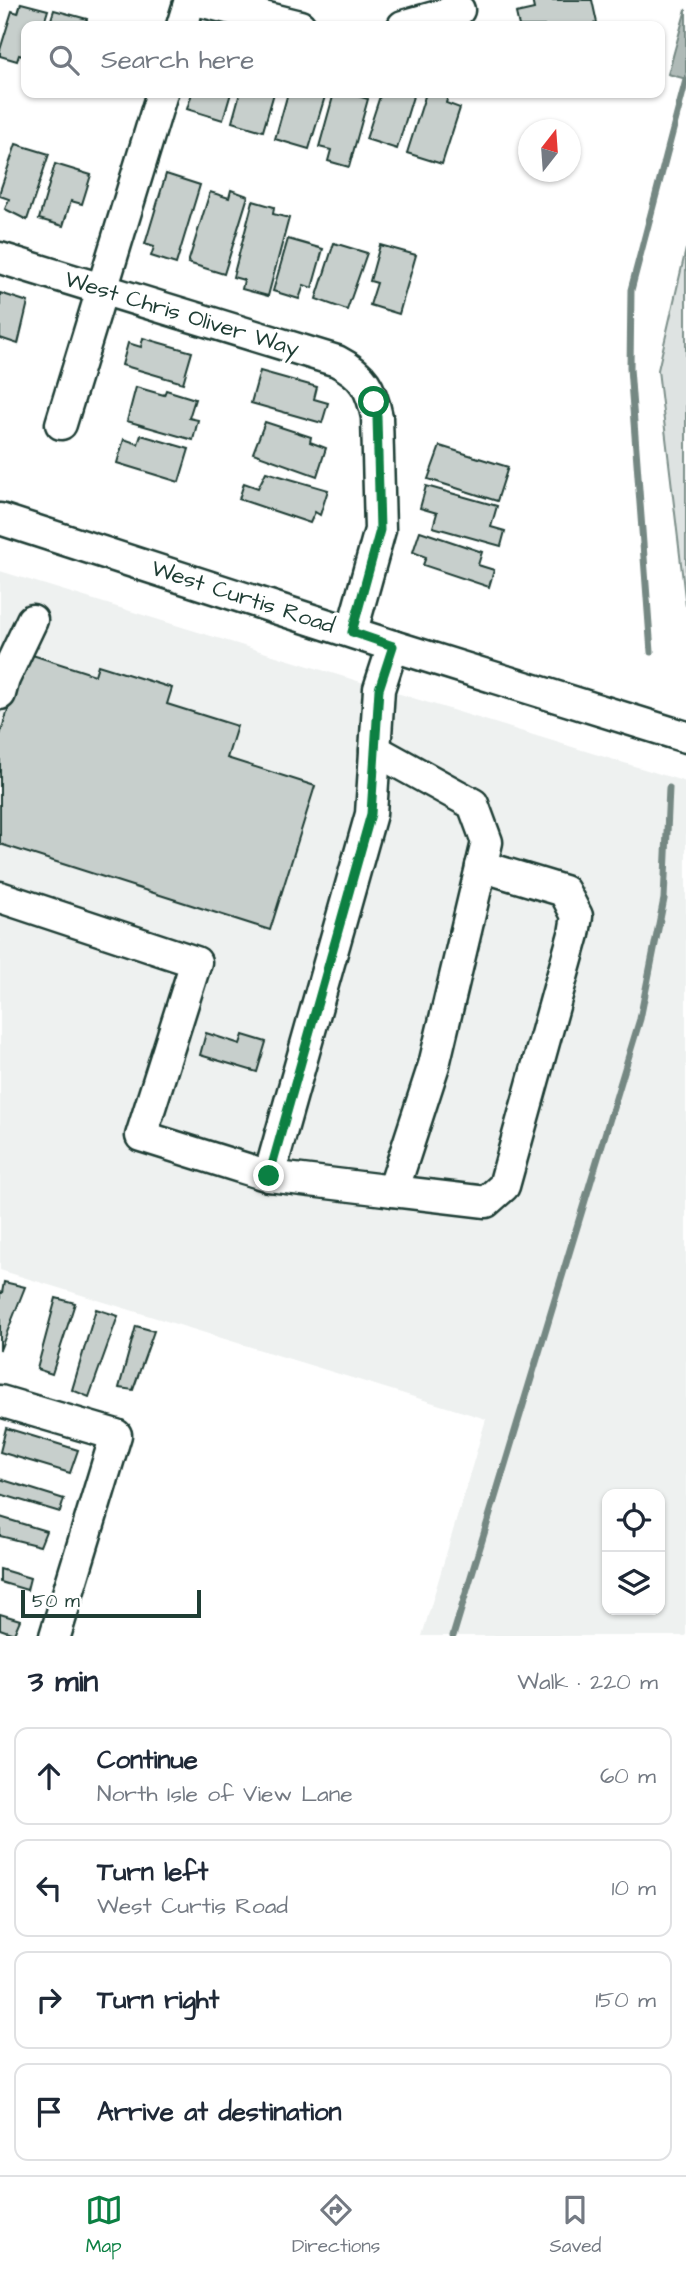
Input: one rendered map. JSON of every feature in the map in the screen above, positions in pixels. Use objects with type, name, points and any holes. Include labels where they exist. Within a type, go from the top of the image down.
[{"type":"street","points":[[184,21],[192,0],[279,21]]},
{"type":"street","points":[[420,21],[459,10]]},
{"type":"street","points":[[61,424],[160,98]]},
{"type":"street","name":"West Chris Oliver Way","points":[[0,258],[337,361],[354,370],[369,369],[377,417],[380,530],[352,632]]},
{"type":"street","name":"West Curtis Road","points":[[0,519],[686,737]]},
{"type":"street","points":[[0,694],[4,679],[32,620]]},
{"type":"street","points":[[269,1176],[371,814],[379,689],[393,646]]},
{"type":"street","points":[[375,750],[473,804],[487,842],[434,1065],[393,1191]]},
{"type":"street","points":[[0,897],[196,962],[141,1136],[269,1176],[486,1202],[504,1186],[575,934],[577,916],[564,891],[481,866]]},
{"type":"street","points":[[0,1401],[116,1435],[55,1636]]},
{"type":"shaded area","points":[[686,9],[686,79],[668,74]]},
{"type":"shaded area","points":[[686,249],[686,606],[658,370]]},
{"type":"shaded area","points":[[0,571],[686,782],[686,1636],[422,1636],[486,1419],[0,1270]]},
{"type":"building","points":[[532,0],[592,0],[597,21],[518,21],[516,13],[534,9]]},
{"type":"building","points":[[21,3],[48,10],[45,21],[21,21],[21,56],[17,61],[0,56],[0,50],[12,11],[18,13]]},
{"type":"building","points":[[54,10],[87,19],[86,21],[51,21]]},
{"type":"building","points":[[190,98],[230,98],[223,120],[187,109]]},
{"type":"building","points":[[239,98],[273,98],[263,131],[232,122]]},
{"type":"building","points":[[287,98],[324,98],[309,149],[275,139]]},
{"type":"building","points":[[333,98],[368,99],[349,167],[328,161],[331,150],[319,147]]},
{"type":"building","points":[[379,98],[412,98],[397,149],[366,139]]},
{"type":"building","points":[[424,98],[448,98],[446,103],[460,108],[442,164],[407,153]]},
{"type":"building","points":[[16,144],[49,154],[27,220],[5,209],[9,199],[0,196]]},
{"type":"building","points":[[55,164],[91,175],[82,204],[71,201],[63,226],[39,219]]},
{"type":"building","points":[[166,174],[200,185],[176,264],[151,256],[154,247],[145,244]]},
{"type":"building","points":[[231,190],[248,196],[224,274],[188,263],[210,192],[229,198]]},
{"type":"building","points":[[253,201],[274,207],[273,214],[289,218],[268,296],[242,289],[244,280],[233,277]]},
{"type":"building","points":[[288,239],[323,249],[312,288],[304,285],[299,299],[273,291]]},
{"type":"building","points":[[334,243],[367,253],[347,310],[316,299]]},
{"type":"building","points":[[380,245],[416,255],[399,314],[370,305],[377,283],[370,281]]},
{"type":"building","points":[[0,293],[28,302],[18,344],[0,338]]},
{"type":"building","points":[[143,338],[192,352],[183,383],[122,365],[128,343],[141,347]]},
{"type":"building","points":[[260,371],[317,387],[314,399],[328,403],[322,423],[251,403]]},
{"type":"building","points":[[136,387],[164,395],[166,390],[195,399],[189,418],[198,420],[193,440],[127,421]]},
{"type":"building","points":[[265,422],[311,437],[310,442],[326,448],[317,476],[253,453]]},
{"type":"building","points":[[141,435],[189,449],[179,482],[117,463],[124,439],[138,444]]},
{"type":"building","points":[[440,446],[508,467],[497,501],[428,479]]},
{"type":"building","points":[[266,472],[328,490],[320,515],[315,512],[310,523],[239,499],[244,483],[258,488]]},
{"type":"building","points":[[426,486],[497,506],[491,527],[505,531],[501,546],[433,527],[437,513],[420,508]]},
{"type":"building","points":[[420,531],[482,552],[478,565],[494,570],[489,587],[423,565],[426,557],[413,552]]},
{"type":"building","points":[[26,653],[95,675],[98,665],[172,688],[167,704],[237,726],[227,758],[315,786],[270,930],[0,844],[0,735]]},
{"type":"building","points":[[206,1033],[240,1044],[243,1035],[266,1042],[257,1072],[200,1055]]},
{"type":"building","points":[[4,1282],[25,1287],[0,1350],[0,1293]]},
{"type":"building","points":[[56,1298],[75,1303],[52,1374],[37,1369]]},
{"type":"building","points":[[96,1309],[118,1316],[89,1397],[72,1390]]},
{"type":"building","points":[[136,1326],[154,1331],[133,1390],[119,1388]]},
{"type":"building","points":[[6,1428],[78,1450],[70,1473],[0,1452]]},
{"type":"building","points":[[0,1479],[64,1499],[60,1512],[0,1494]]},
{"type":"building","points":[[0,1517],[46,1531],[40,1546],[0,1536]]},
{"type":"building","points":[[0,1569],[30,1578],[27,1590],[0,1582]]},
{"type":"building","points":[[0,1614],[20,1620],[14,1634],[0,1629]]},
{"type":"waterway","points":[[651,652],[630,368],[631,290],[686,80]]},
{"type":"waterway","points":[[453,1636],[640,1019],[664,899],[669,788]]},
{"type":"route","points":[[269,1176],[371,814],[379,689],[393,646],[352,632],[380,530],[377,417],[374,402]]}]
